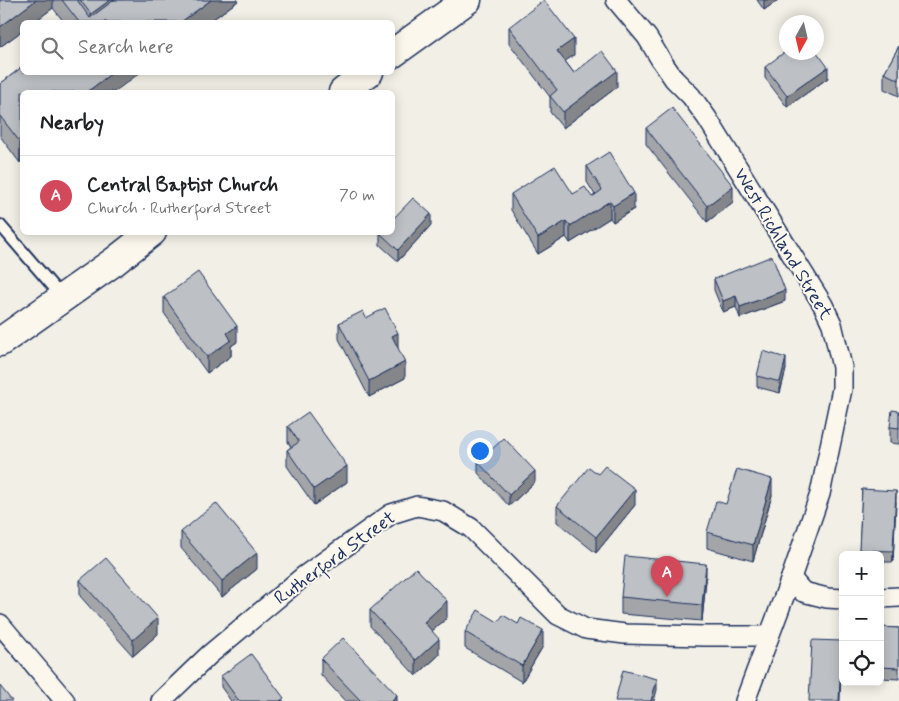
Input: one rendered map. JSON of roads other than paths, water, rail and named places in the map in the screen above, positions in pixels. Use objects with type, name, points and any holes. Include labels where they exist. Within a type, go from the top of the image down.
[{"type":"main road","points":[[395,52],[467,0]]},
{"type":"main road","points":[[346,90],[365,75]]},
{"type":"main road","points":[[2,336],[116,261],[148,235]]},
{"type":"street","name":"West Richland Street","points":[[616,0],[647,37],[660,60],[674,79],[691,96],[707,118],[823,305],[832,324],[842,367],[842,390],[820,494],[792,578],[745,701]]},
{"type":"street","name":"Rutherford Street","points":[[161,701],[209,655],[304,576],[391,514],[418,506],[443,511],[471,528],[558,615],[586,629],[624,634],[770,636]]},
{"type":"street","points":[[792,578],[804,592],[827,598],[839,599]]},
{"type":"street","points":[[884,598],[899,597]]},
{"type":"street","points":[[0,624],[65,701]]},
{"type":"lane","points":[[0,225],[62,298]]},
{"type":"place","name":"Central Baptist Church","points":[[667,597]]}]
